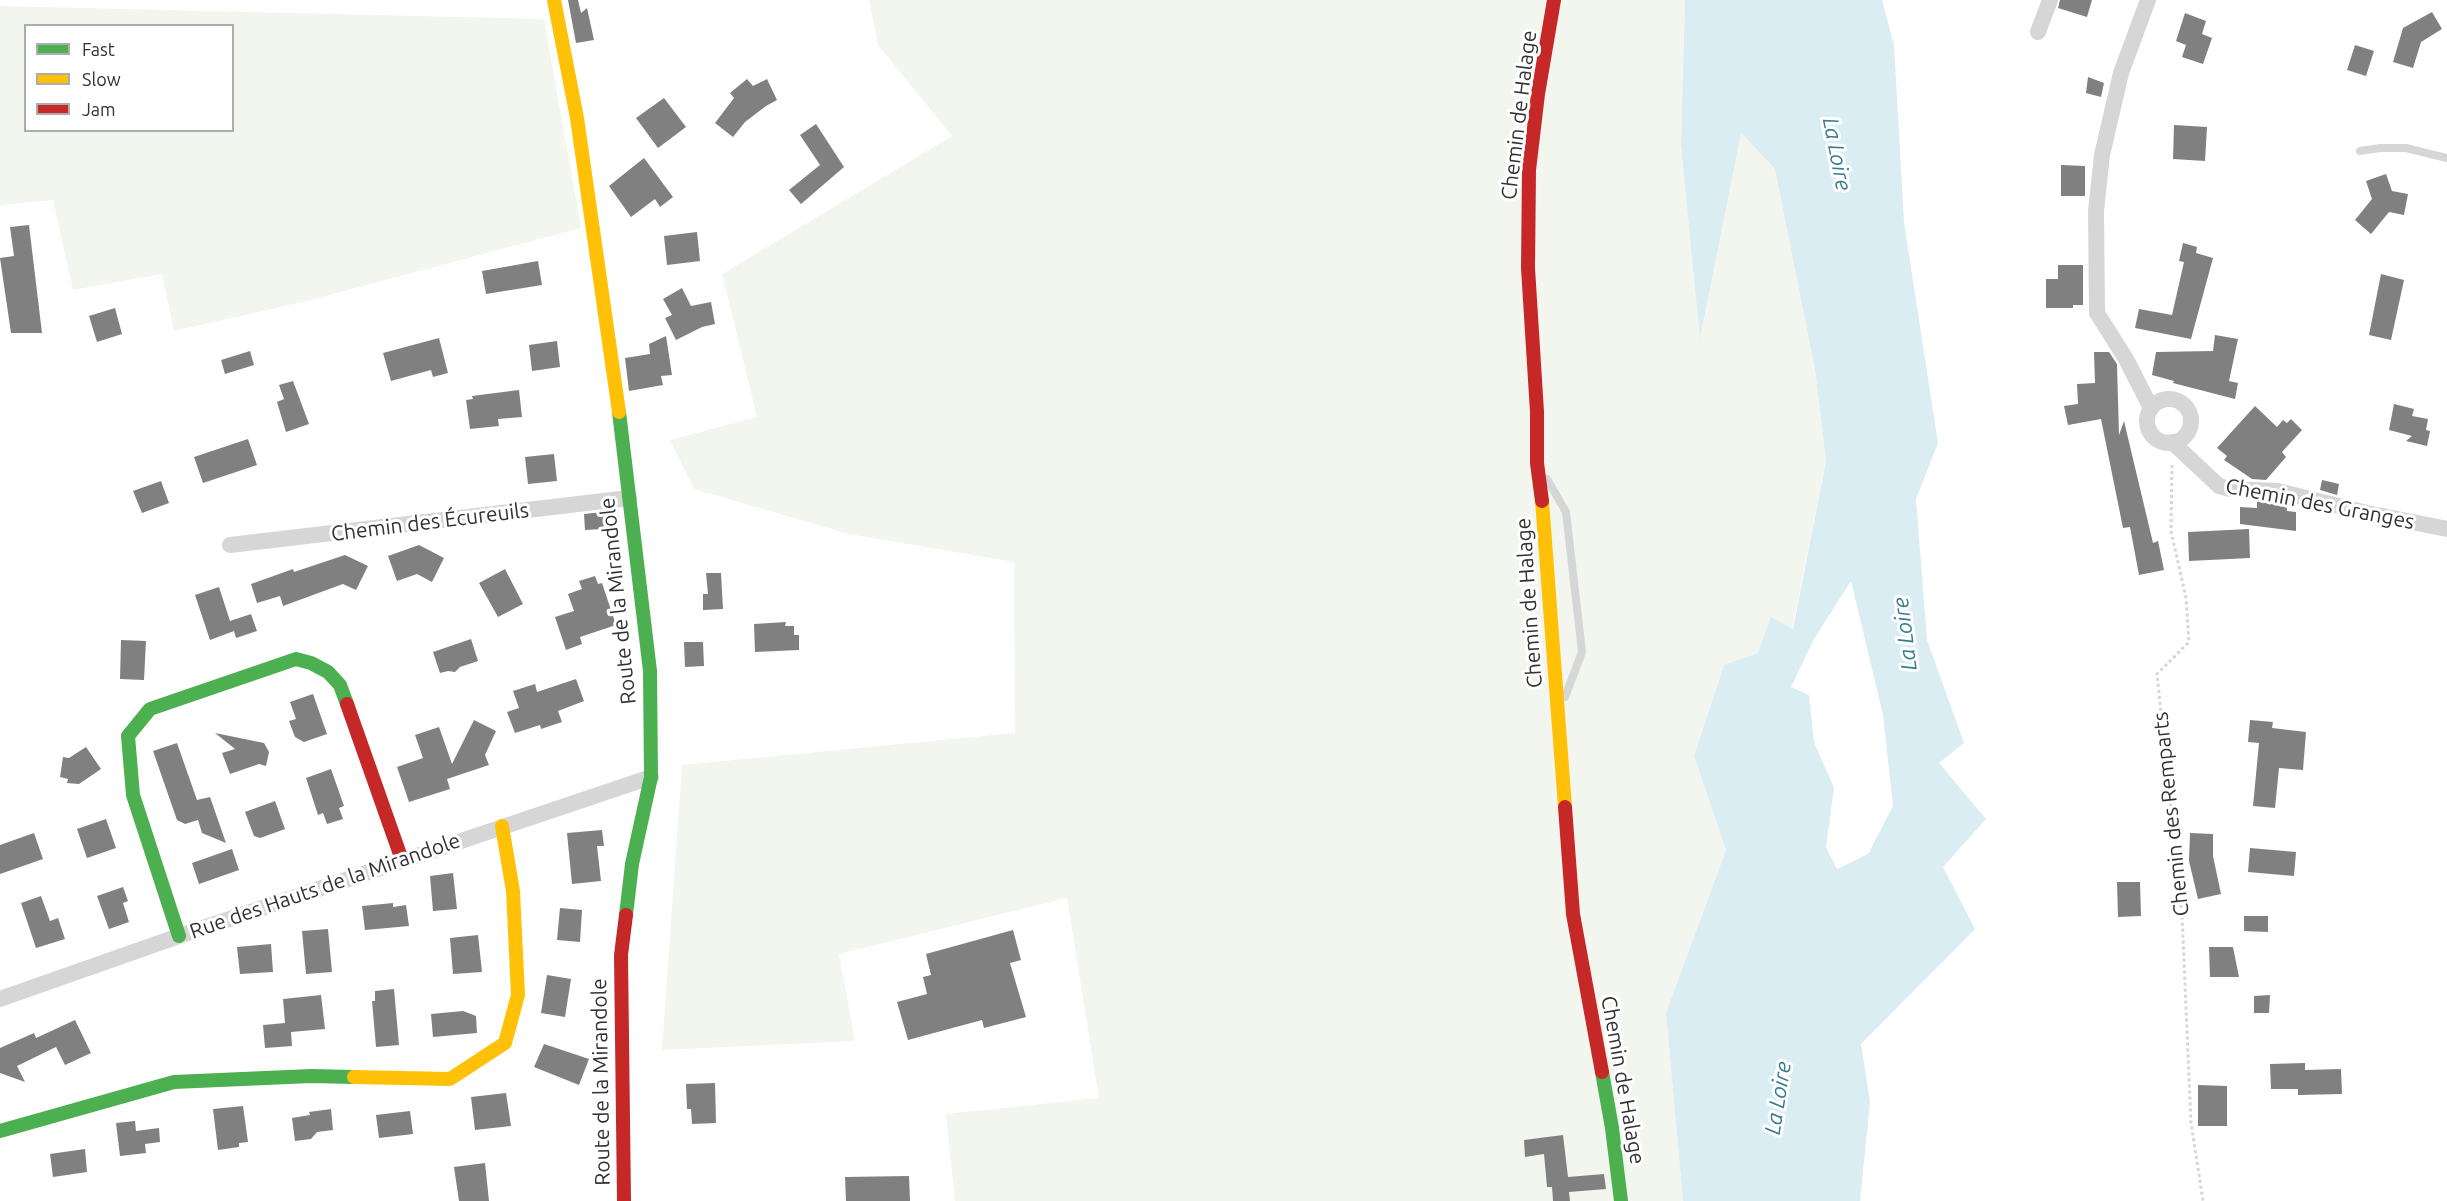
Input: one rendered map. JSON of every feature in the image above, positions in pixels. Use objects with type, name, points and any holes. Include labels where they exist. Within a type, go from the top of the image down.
[{"type":"street","name":"Route de la Mirandole","points":[[554,0],[577,118],[630,498],[651,671],[651,777],[632,864],[621,955],[624,1201]]},
{"type":"street","name":"Chemin de Halage","points":[[1554,0],[1538,94],[1529,170],[1528,268],[1537,412],[1537,463],[1546,529],[1573,915],[1612,1128],[1621,1201]]},
{"type":"street","points":[[2038,32],[2050,0]]},
{"type":"street","points":[[2148,0],[2121,73],[2104,145],[2096,212],[2096,234],[2097,313],[2126,359],[2151,408]]},
{"type":"street","points":[[2169,399],[2176,400],[2187,409],[2190,422],[2185,436],[2172,442],[2158,440],[2148,429],[2148,414],[2151,408],[2156,403],[2169,399]]},
{"type":"street","name":"Chemin des Granges","points":[[2172,442],[2219,486],[2230,489],[2278,491],[2367,513],[2447,529]]},
{"type":"street","name":"Chemin des Écureuils","points":[[230,545],[630,498]]},
{"type":"street","points":[[179,936],[133,795],[128,736],[150,709],[296,658],[328,672],[339,685],[402,860]]},
{"type":"street","name":"Rue des Hauts de la Mirandole","points":[[0,999],[179,936],[651,777]]},
{"type":"street","points":[[0,1131],[174,1082],[311,1076],[450,1079],[504,1043],[518,995],[513,891],[502,826]]},
{"type":"lane","points":[[2360,151],[2406,148],[2447,158]]},
{"type":"lane","points":[[1537,463],[1566,512],[1582,652],[1558,717]]},
{"type":"path","name":"Chemin des Remparts","points":[[2172,442],[2171,531],[2186,598],[2189,642],[2157,674],[2182,915],[2191,1123],[2203,1201]]},
{"type":"shaded area","points":[[869,0],[1685,0],[1681,145],[1701,336],[1740,132],[1775,169],[1815,370],[1826,461],[1792,629],[1758,653],[1724,665],[1694,756],[1726,850],[1666,1013],[1683,1201],[955,1201],[946,1114],[1099,1098],[1067,898],[839,954],[855,1041],[662,1050],[682,765],[1015,733],[1014,562],[849,534],[694,489],[670,440],[757,417],[722,274],[952,136],[878,45]]},
{"type":"shaded area","points":[[0,6],[544,19],[581,228],[299,303],[174,331],[162,274],[73,290],[53,200],[0,205]]},
{"type":"water","name":"La Loire","points":[[1685,0],[1882,0],[1894,45],[1904,222],[1938,443],[1916,499],[1927,640],[1964,743],[1939,763],[1986,819],[1943,867],[1975,929],[1861,1044],[1870,1102],[1860,1201],[1683,1201],[1666,1013],[1726,850],[1694,756],[1724,665],[1758,653],[1771,617],[1793,629],[1826,461],[1815,370],[1775,169],[1741,133],[1700,339],[1681,145]],"holes":[[[1851,581],[1883,715],[1893,806],[1868,854],[1837,869],[1826,847],[1834,788],[1814,742],[1809,695],[1791,687],[1814,639]]]},
{"type":"building","points":[[568,0],[578,0],[581,13],[587,8],[594,40],[576,43]]},
{"type":"building","points":[[2060,0],[2092,0],[2087,17],[2058,8]]},
{"type":"building","points":[[2432,12],[2442,29],[2421,42],[2413,68],[2393,62],[2403,28]]},
{"type":"building","points":[[2185,13],[2206,21],[2202,34],[2212,38],[2203,64],[2182,57],[2186,45],[2176,41]]},
{"type":"building","points":[[2355,45],[2374,51],[2366,76],[2347,70]]},
{"type":"building","points":[[2088,77],[2104,83],[2101,97],[2086,93]]},
{"type":"building","points":[[747,79],[753,86],[767,79],[777,100],[745,122],[733,137],[715,123],[734,98],[730,93]]},
{"type":"building","points":[[664,98],[686,127],[658,148],[636,118]]},
{"type":"building","points":[[816,124],[844,167],[801,204],[789,190],[820,165],[800,135]]},
{"type":"building","points":[[2174,125],[2207,127],[2205,161],[2173,159]]},
{"type":"building","points":[[644,158],[673,197],[660,207],[655,199],[631,217],[609,186]]},
{"type":"building","points":[[2061,165],[2085,166],[2085,196],[2061,196]]},
{"type":"building","points":[[2386,174],[2392,191],[2408,194],[2404,215],[2389,212],[2371,234],[2355,220],[2372,199],[2366,181]]},
{"type":"building","points":[[29,225],[42,333],[11,333],[0,258],[14,256],[10,227]]},
{"type":"building","points":[[697,232],[700,261],[667,265],[664,236]]},
{"type":"building","points":[[2183,243],[2197,247],[2196,253],[2213,258],[2191,339],[2135,328],[2139,309],[2172,315],[2184,262],[2179,261]]},
{"type":"building","points":[[538,261],[542,285],[486,294],[482,271]]},
{"type":"building","points":[[2058,265],[2083,265],[2083,305],[2073,305],[2073,308],[2046,308],[2046,279],[2058,279]]},
{"type":"building","points":[[2381,274],[2404,280],[2391,340],[2369,335]]},
{"type":"building","points":[[682,288],[691,306],[711,302],[715,324],[702,327],[676,340],[665,318],[672,315],[663,299]]},
{"type":"building","points":[[115,308],[122,334],[97,342],[89,316]]},
{"type":"building","points":[[2215,335],[2238,339],[2229,381],[2238,383],[2235,399],[2173,383],[2174,381],[2152,375],[2156,352],[2213,351]]},
{"type":"building","points":[[666,336],[672,375],[661,376],[663,385],[629,391],[625,358],[650,354],[649,344]]},
{"type":"building","points":[[439,338],[448,373],[433,377],[431,370],[391,381],[383,353]]},
{"type":"building","points":[[557,341],[560,367],[532,371],[529,345]]},
{"type":"building","points":[[250,351],[254,365],[225,374],[221,360]]},
{"type":"building","points":[[2094,352],[2109,352],[2117,364],[2119,435],[2124,421],[2153,543],[2158,541],[2164,570],[2139,575],[2130,527],[2123,528],[2101,419],[2068,425],[2064,406],[2078,404],[2077,384],[2095,383]]},
{"type":"building","points":[[293,381],[309,424],[286,432],[277,402],[284,399],[279,385]]},
{"type":"building","points":[[519,390],[522,417],[498,419],[499,426],[470,429],[466,400],[473,399],[472,396]]},
{"type":"building","points":[[2394,404],[2414,409],[2412,416],[2428,419],[2426,430],[2430,431],[2427,446],[2406,441],[2412,436],[2389,430]]},
{"type":"building","points":[[2255,406],[2277,427],[2283,420],[2287,423],[2291,419],[2302,430],[2282,452],[2286,457],[2266,480],[2252,479],[2224,460],[2227,456],[2217,448]]},
{"type":"building","points":[[248,439],[257,465],[203,483],[194,457]]},
{"type":"building","points":[[554,454],[557,481],[528,484],[525,457]]},
{"type":"building","points":[[2322,480],[2339,484],[2337,495],[2320,490]]},
{"type":"building","points":[[161,481],[169,503],[142,513],[133,491]]},
{"type":"building","points":[[2257,501],[2287,504],[2287,511],[2296,512],[2296,531],[2240,524],[2240,507],[2257,508]]},
{"type":"building","points":[[603,512],[604,529],[585,530],[584,514]]},
{"type":"building","points":[[2249,529],[2250,558],[2189,561],[2188,532]]},
{"type":"building","points":[[419,545],[444,558],[432,582],[417,574],[397,581],[388,556]]},
{"type":"building","points":[[345,555],[368,566],[356,590],[343,584],[283,606],[280,596],[257,603],[251,584],[293,569],[294,572]]},
{"type":"building","points":[[505,569],[523,604],[498,617],[479,583]]},
{"type":"building","points":[[706,573],[721,573],[723,609],[703,610],[703,594],[708,594]]},
{"type":"building","points":[[595,576],[598,584],[602,583],[616,625],[580,637],[582,644],[566,650],[555,617],[574,611],[568,594],[582,589],[579,581]]},
{"type":"building","points":[[219,587],[230,621],[251,614],[257,631],[236,638],[234,631],[210,640],[195,595]]},
{"type":"building","points":[[786,622],[785,626],[794,626],[794,635],[799,635],[799,650],[755,652],[754,624]]},
{"type":"building","points":[[471,639],[478,661],[460,667],[455,672],[440,673],[433,652]]},
{"type":"building","points":[[121,640],[146,641],[144,680],[120,679]]},
{"type":"building","points":[[684,642],[703,642],[704,666],[685,667]]},
{"type":"building","points":[[576,679],[584,701],[558,711],[562,722],[541,729],[540,725],[515,733],[507,712],[519,708],[513,691],[535,684],[537,692]]},
{"type":"building","points":[[313,694],[327,734],[304,742],[295,737],[289,721],[296,719],[290,702]]},
{"type":"building","points":[[474,720],[496,731],[485,755],[489,765],[447,779],[450,789],[409,802],[397,767],[423,758],[415,735],[439,727],[452,764]]},
{"type":"building","points":[[2250,720],[2273,722],[2272,728],[2306,732],[2303,770],[2279,768],[2275,808],[2253,806],[2259,743],[2248,742]]},
{"type":"building","points":[[215,733],[264,743],[269,752],[266,766],[259,764],[230,774],[222,753],[235,749]]},
{"type":"building","points":[[177,743],[197,800],[210,797],[226,843],[202,833],[198,820],[185,824],[177,820],[153,751]]},
{"type":"building","points":[[86,747],[101,769],[79,784],[67,783],[68,779],[60,777],[63,757],[69,758]]},
{"type":"building","points":[[331,769],[344,806],[339,808],[343,819],[327,824],[323,813],[318,815],[306,778]]},
{"type":"building","points":[[275,801],[285,829],[260,838],[254,836],[245,812]]},
{"type":"building","points":[[106,819],[116,848],[87,858],[77,829]]},
{"type":"building","points":[[602,830],[604,846],[597,846],[601,881],[572,884],[567,833]]},
{"type":"building","points":[[34,833],[43,859],[0,874],[0,845]]},
{"type":"building","points":[[2190,833],[2213,834],[2213,856],[2221,894],[2198,899],[2189,861]]},
{"type":"building","points":[[2250,848],[2296,852],[2294,876],[2248,872]]},
{"type":"building","points":[[232,849],[239,870],[199,884],[192,863]]},
{"type":"building","points":[[453,873],[457,909],[433,911],[430,876]]},
{"type":"building","points":[[2117,882],[2140,882],[2141,916],[2118,917]]},
{"type":"building","points":[[123,887],[128,901],[123,903],[129,922],[109,929],[97,896]]},
{"type":"building","points":[[41,896],[50,921],[58,918],[65,939],[36,948],[21,903]]},
{"type":"building","points":[[393,903],[393,907],[406,905],[409,926],[365,930],[362,906]]},
{"type":"building","points":[[560,908],[582,910],[580,942],[557,940]]},
{"type":"building","points":[[2244,916],[2268,916],[2268,932],[2244,931]]},
{"type":"building","points":[[328,929],[332,972],[306,974],[302,931]]},
{"type":"building","points":[[1013,930],[1021,960],[1010,963],[1026,1017],[984,1028],[982,1020],[908,1040],[897,1002],[927,994],[923,977],[931,975],[926,954]]},
{"type":"building","points":[[478,935],[482,972],[453,974],[450,938]]},
{"type":"building","points":[[271,944],[273,972],[240,974],[237,947]]},
{"type":"building","points":[[2209,947],[2233,947],[2239,977],[2210,977]]},
{"type":"building","points":[[547,975],[571,979],[565,1017],[541,1013]]},
{"type":"building","points":[[394,989],[399,1045],[376,1047],[372,1001],[375,1001],[375,991]]},
{"type":"building","points":[[321,995],[325,1029],[291,1032],[292,1046],[265,1048],[263,1025],[285,1023],[283,999]]},
{"type":"building","points":[[2270,995],[2269,1013],[2254,1013],[2254,996]]},
{"type":"building","points":[[463,1011],[476,1016],[477,1033],[433,1037],[431,1014]]},
{"type":"building","points":[[75,1020],[91,1053],[65,1065],[56,1047],[17,1066],[25,1082],[0,1073],[0,1048],[34,1033],[36,1038]]},
{"type":"building","points":[[544,1044],[589,1059],[579,1085],[534,1067]]},
{"type":"building","points":[[2305,1063],[2305,1070],[2341,1069],[2342,1094],[2298,1095],[2298,1089],[2271,1089],[2270,1064]]},
{"type":"building","points":[[715,1083],[716,1123],[692,1124],[691,1109],[687,1109],[686,1084]]},
{"type":"building","points":[[2198,1085],[2227,1086],[2227,1126],[2198,1126]]},
{"type":"building","points":[[506,1093],[511,1126],[475,1130],[471,1097]]},
{"type":"building","points":[[243,1106],[248,1142],[239,1143],[239,1147],[218,1150],[213,1109]]},
{"type":"building","points":[[331,1109],[333,1130],[317,1132],[311,1139],[295,1141],[292,1118],[310,1115],[309,1112]]},
{"type":"building","points":[[410,1111],[413,1134],[379,1138],[376,1115]]},
{"type":"building","points":[[135,1121],[136,1131],[159,1128],[160,1142],[145,1144],[146,1153],[120,1156],[116,1123]]},
{"type":"building","points":[[1563,1135],[1568,1177],[1604,1174],[1606,1189],[1569,1192],[1570,1201],[1553,1201],[1552,1187],[1547,1187],[1544,1154],[1525,1157],[1524,1140]]},
{"type":"building","points":[[85,1149],[87,1172],[53,1177],[50,1154]]},
{"type":"building","points":[[485,1163],[489,1201],[459,1201],[454,1167]]},
{"type":"building","points":[[909,1176],[910,1201],[846,1201],[845,1177]]},
{"type":"traffic: fast","points":[[619,412],[650,671],[651,777],[632,864],[626,915]]},
{"type":"traffic: fast","points":[[179,936],[133,795],[128,736],[150,709],[296,659],[311,663],[328,672],[340,685],[347,704]]},
{"type":"traffic: fast","points":[[1602,1072],[1621,1201]]},
{"type":"traffic: fast","points":[[0,1131],[174,1082],[311,1076],[354,1077]]},
{"type":"traffic: slow","points":[[554,0],[577,118],[619,412]]},
{"type":"traffic: slow","points":[[1542,501],[1565,807]]},
{"type":"traffic: slow","points":[[354,1077],[450,1079],[505,1043],[518,995],[513,891],[502,826]]},
{"type":"traffic: jam","points":[[1542,501],[1537,463],[1537,412],[1528,268],[1529,170],[1538,94],[1554,0]]},
{"type":"traffic: jam","points":[[347,704],[402,860]]},
{"type":"traffic: jam","points":[[1565,807],[1573,914],[1602,1072]]},
{"type":"traffic: jam","points":[[624,1201],[621,955],[626,915]]}]
